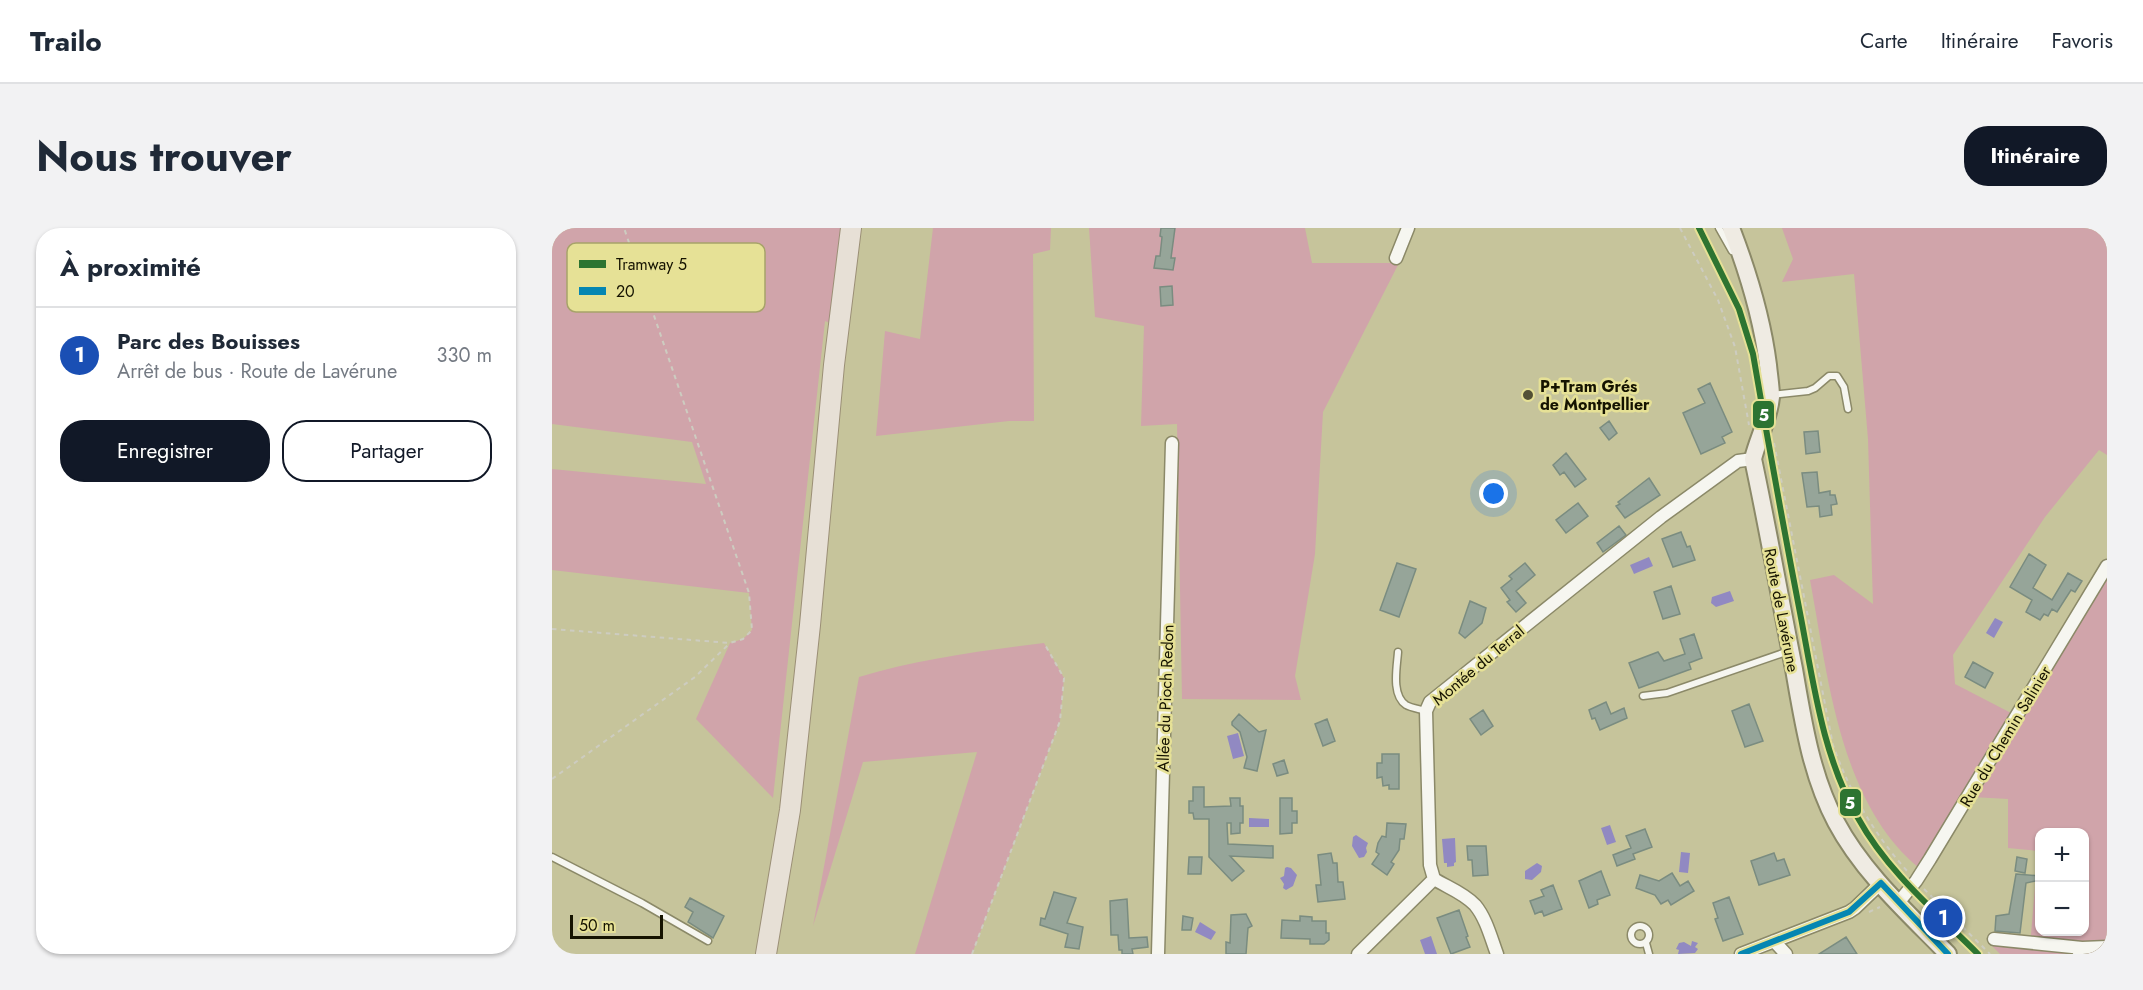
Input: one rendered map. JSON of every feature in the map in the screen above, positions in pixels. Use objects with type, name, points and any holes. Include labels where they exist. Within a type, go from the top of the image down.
[{"type":"main road","points":[[766,954],[790,810],[834,364],[851,228]]},
{"type":"main road","name":"Route de Lavérune","points":[[1731,228],[1760,323],[1771,395],[1769,413],[1753,459],[1808,744],[1829,807],[1847,841],[1898,903],[1948,954]]},
{"type":"street","points":[[1396,258],[1408,228]]},
{"type":"street","name":"Allée du Pioch Redon","points":[[1158,954],[1172,443]]},
{"type":"street","name":"Montée du Terral","points":[[1434,879],[1430,865],[1426,711],[1430,702],[1661,517],[1738,461],[1753,459]]},
{"type":"street","name":"Rue du Chemin Salinier","points":[[1898,903],[1916,881],[2107,566]]},
{"type":"street","points":[[1358,954],[1434,879],[1464,896],[1476,906],[1497,954]]},
{"type":"street","points":[[1741,954],[1849,912],[1881,883]]},
{"type":"street","points":[[1994,939],[2081,951],[2107,948]]},
{"type":"street","points":[[1774,941],[1786,954]]},
{"type":"lane","points":[[1719,228],[1748,279]]},
{"type":"lane","points":[[1771,395],[1808,391],[1829,376],[1837,376],[1844,387],[1848,409]]},
{"type":"lane","points":[[1643,696],[1667,693],[1790,651]]},
{"type":"lane","points":[[1398,652],[1396,679],[1398,696],[1406,705],[1426,711]]},
{"type":"lane","points":[[552,857],[642,903],[708,941]]},
{"type":"lane","points":[[1646,943],[1649,954]]},
{"type":"path","points":[[624,228],[629,243]]},
{"type":"path","points":[[552,629],[730,643],[743,639],[752,630],[749,593],[653,312]]},
{"type":"path","points":[[1774,443],[1833,745],[1842,771],[1867,820],[1892,854],[1990,954]]},
{"type":"path","points":[[552,779],[695,677],[730,643]]},
{"type":"path","points":[[972,954],[1060,721],[1064,678],[1044,643]]},
{"type":"shaded area","points":[[552,228],[853,228],[839,327],[825,321],[773,798],[696,719],[730,643],[743,639],[752,630],[749,593],[552,570],[552,469],[706,484],[692,442],[552,424]]},
{"type":"shaded area","points":[[933,228],[1051,228],[1050,250],[1033,254],[1034,421],[1009,421],[876,436],[885,331],[920,339]]},
{"type":"shaded area","points":[[1089,228],[1305,228],[1312,263],[1399,263],[1323,412],[1315,554],[1295,676],[1301,700],[1182,699],[1177,424],[1141,426],[1144,326],[1095,317]]},
{"type":"shaded area","points":[[1782,228],[2107,228],[2107,455],[2099,450],[2045,517],[1953,655],[1955,684],[2013,714],[1919,868],[1892,841],[1871,809],[1854,773],[1831,695],[1810,580],[1834,575],[1873,604],[1868,439],[1854,274],[1782,282],[1793,259]]},
{"type":"shaded area","points":[[1649,557],[1653,566],[1634,574],[1630,565]]},
{"type":"shaded area","points":[[2107,580],[2107,954],[2000,954],[1992,946],[2030,946],[2035,887],[2035,936],[2089,936],[2089,828],[2035,828],[2035,851],[2008,848],[2008,799],[1972,797]]},
{"type":"shaded area","points":[[1730,591],[1734,601],[1716,607],[1711,603],[1712,597]]},
{"type":"shaded area","points":[[1995,618],[2003,622],[1994,638],[1986,633]]},
{"type":"shaded area","points":[[1044,643],[1064,678],[1060,721],[972,954],[915,954],[977,752],[863,762],[813,926],[859,677],[927,660]]},
{"type":"shaded area","points":[[1238,733],[1244,756],[1233,759],[1227,736]]},
{"type":"shaded area","points":[[1249,818],[1269,819],[1269,827],[1249,827]]},
{"type":"shaded area","points":[[1610,825],[1616,842],[1607,845],[1601,828]]},
{"type":"shaded area","points":[[1356,835],[1368,843],[1364,857],[1359,858],[1352,846],[1353,837]]},
{"type":"shaded area","points":[[1455,838],[1456,862],[1454,866],[1447,867],[1447,863],[1444,863],[1442,839]]},
{"type":"shaded area","points":[[1681,852],[1690,853],[1688,873],[1679,872]]},
{"type":"shaded area","points":[[1537,863],[1542,866],[1541,872],[1532,880],[1525,879],[1525,871]]},
{"type":"shaded area","points":[[1287,867],[1297,875],[1293,886],[1286,890],[1280,878],[1284,876]]},
{"type":"shaded area","points":[[1200,922],[1216,932],[1211,940],[1195,932]]},
{"type":"shaded area","points":[[1431,936],[1437,954],[1425,954],[1420,940]]},
{"type":"shaded area","points":[[1692,941],[1698,943],[1695,953],[1678,954],[1679,950],[1676,949],[1679,943],[1684,942],[1691,946]]},
{"type":"building","points":[[1161,228],[1175,228],[1171,258],[1175,258],[1173,270],[1154,268],[1156,256],[1160,256]]},
{"type":"building","points":[[1172,286],[1173,305],[1161,306],[1160,287]]},
{"type":"building","points":[[1710,383],[1732,432],[1722,437],[1725,443],[1701,454],[1683,413],[1705,403],[1698,389]]},
{"type":"building","points":[[1609,421],[1617,433],[1609,440],[1600,428]]},
{"type":"building","points":[[1818,431],[1820,452],[1806,454],[1804,432]]},
{"type":"building","points":[[1566,453],[1586,479],[1575,487],[1564,472],[1560,475],[1553,465]]},
{"type":"building","points":[[1817,472],[1819,493],[1830,491],[1830,495],[1835,495],[1837,504],[1831,505],[1832,515],[1820,517],[1819,506],[1807,507],[1802,473]]},
{"type":"building","points":[[1649,478],[1660,495],[1625,518],[1616,506],[1620,504],[1618,502]]},
{"type":"building","points":[[1578,503],[1588,516],[1566,533],[1556,520]]},
{"type":"building","points":[[1619,526],[1626,535],[1603,552],[1597,543]]},
{"type":"building","points":[[1681,532],[1695,560],[1673,567],[1662,539]]},
{"type":"building","points":[[2029,554],[2046,565],[2033,588],[2052,600],[2068,573],[2082,581],[2075,592],[2071,590],[2057,612],[2052,609],[2048,616],[2044,614],[2040,620],[2026,612],[2032,600],[2010,587]]},
{"type":"building","points":[[1397,563],[1416,569],[1399,617],[1380,610]]},
{"type":"building","points":[[1525,563],[1535,575],[1516,591],[1526,603],[1516,612],[1507,602],[1510,600],[1501,588],[1512,579],[1509,576]]},
{"type":"building","points":[[1671,586],[1680,614],[1663,619],[1654,592]]},
{"type":"building","points":[[1470,601],[1486,608],[1482,623],[1465,638],[1459,633]]},
{"type":"building","points":[[1694,634],[1702,658],[1689,663],[1691,669],[1639,688],[1629,663],[1658,652],[1664,661],[1685,654],[1680,639]]},
{"type":"building","points":[[1973,662],[1993,673],[1985,688],[1965,677]]},
{"type":"building","points":[[1606,702],[1611,714],[1624,708],[1627,718],[1600,730],[1589,710]]},
{"type":"building","points":[[1749,704],[1763,741],[1745,747],[1732,711]]},
{"type":"building","points":[[1483,710],[1493,726],[1481,735],[1470,719]]},
{"type":"building","points":[[1239,714],[1259,732],[1266,730],[1257,771],[1244,768],[1247,757],[1240,732],[1232,725]]},
{"type":"building","points":[[1327,719],[1335,741],[1323,746],[1315,724]]},
{"type":"building","points":[[1382,754],[1399,754],[1399,789],[1389,789],[1389,785],[1383,786],[1382,777],[1377,778],[1377,763],[1382,763]]},
{"type":"building","points":[[1284,760],[1288,773],[1277,776],[1273,764]]},
{"type":"building","points":[[1193,787],[1204,787],[1204,807],[1231,806],[1230,798],[1240,798],[1240,806],[1243,806],[1243,823],[1240,823],[1240,833],[1231,834],[1231,823],[1227,823],[1228,844],[1273,846],[1273,858],[1230,856],[1244,871],[1232,881],[1209,857],[1209,819],[1194,819],[1193,813],[1189,813],[1189,801],[1193,801]]},
{"type":"building","points":[[1280,798],[1292,798],[1292,811],[1297,811],[1297,823],[1292,823],[1292,833],[1280,834]]},
{"type":"building","points":[[1387,823],[1406,824],[1404,839],[1400,839],[1399,850],[1391,862],[1394,864],[1387,875],[1372,864],[1379,854],[1376,852],[1378,843],[1382,836],[1386,837]]},
{"type":"building","points":[[1645,829],[1652,847],[1633,854],[1635,859],[1617,866],[1613,855],[1631,848],[1626,836]]},
{"type":"building","points":[[1467,846],[1486,846],[1488,875],[1473,876],[1472,860],[1468,860]]},
{"type":"building","points":[[1331,853],[1333,863],[1337,863],[1338,882],[1343,882],[1345,899],[1318,902],[1316,885],[1321,885],[1318,855]]},
{"type":"building","points":[[1774,853],[1777,861],[1784,859],[1790,875],[1759,885],[1751,861]]},
{"type":"building","points":[[1189,857],[1202,857],[1201,874],[1188,874]]},
{"type":"building","points":[[2017,857],[2027,859],[2025,873],[2015,871]]},
{"type":"building","points":[[1601,871],[1610,895],[1597,900],[1598,904],[1589,908],[1579,881]]},
{"type":"building","points":[[1672,873],[1680,886],[1688,881],[1694,891],[1671,905],[1668,900],[1661,904],[1655,895],[1636,888],[1640,875],[1659,881]]},
{"type":"building","points":[[2016,874],[2035,876],[2035,881],[2026,883],[2020,933],[1995,931],[1996,916],[2009,914]]},
{"type":"building","points":[[1553,885],[1562,909],[1544,916],[1542,911],[1535,914],[1530,901],[1544,896],[1541,890]]},
{"type":"building","points":[[1054,892],[1076,898],[1067,923],[1083,927],[1079,949],[1065,947],[1068,934],[1040,925],[1041,918],[1045,919]]},
{"type":"building","points":[[1729,897],[1743,934],[1723,941],[1715,919],[1718,918],[1713,903]]},
{"type":"building","points":[[690,898],[724,916],[713,938],[688,922],[693,912],[685,907]]},
{"type":"building","points":[[1127,899],[1129,938],[1147,937],[1148,947],[1132,949],[1133,954],[1122,954],[1122,950],[1119,950],[1118,935],[1111,935],[1110,901]]},
{"type":"building","points":[[1459,910],[1470,947],[1451,954],[1437,918]]},
{"type":"building","points":[[1246,914],[1252,926],[1248,928],[1246,954],[1226,954],[1226,942],[1230,943],[1231,915]]},
{"type":"building","points":[[1183,916],[1193,918],[1191,930],[1182,930]]},
{"type":"building","points":[[1300,916],[1312,917],[1312,921],[1326,921],[1326,933],[1329,933],[1329,940],[1324,944],[1310,944],[1310,939],[1281,938],[1282,920],[1300,921]]},
{"type":"building","points":[[1846,937],[1857,954],[1819,954]]},
{"type":"tram line","name":"5","points":[[1699,228],[1739,309],[1753,354],[1821,721],[1836,771],[1858,818],[1883,856],[1913,890],[1978,954]]},
{"type":"transit line","name":"20","points":[[1881,883],[1948,954]]},
{"type":"transit line","name":"20","points":[[1741,954],[1849,912],[1881,883]]},
{"type":"place","name":"P+Tram Grés de Montpellier","points":[[1528,395]]},
{"type":"place","name":"Parc des Bouisses","points":[[1943,918]]}]
